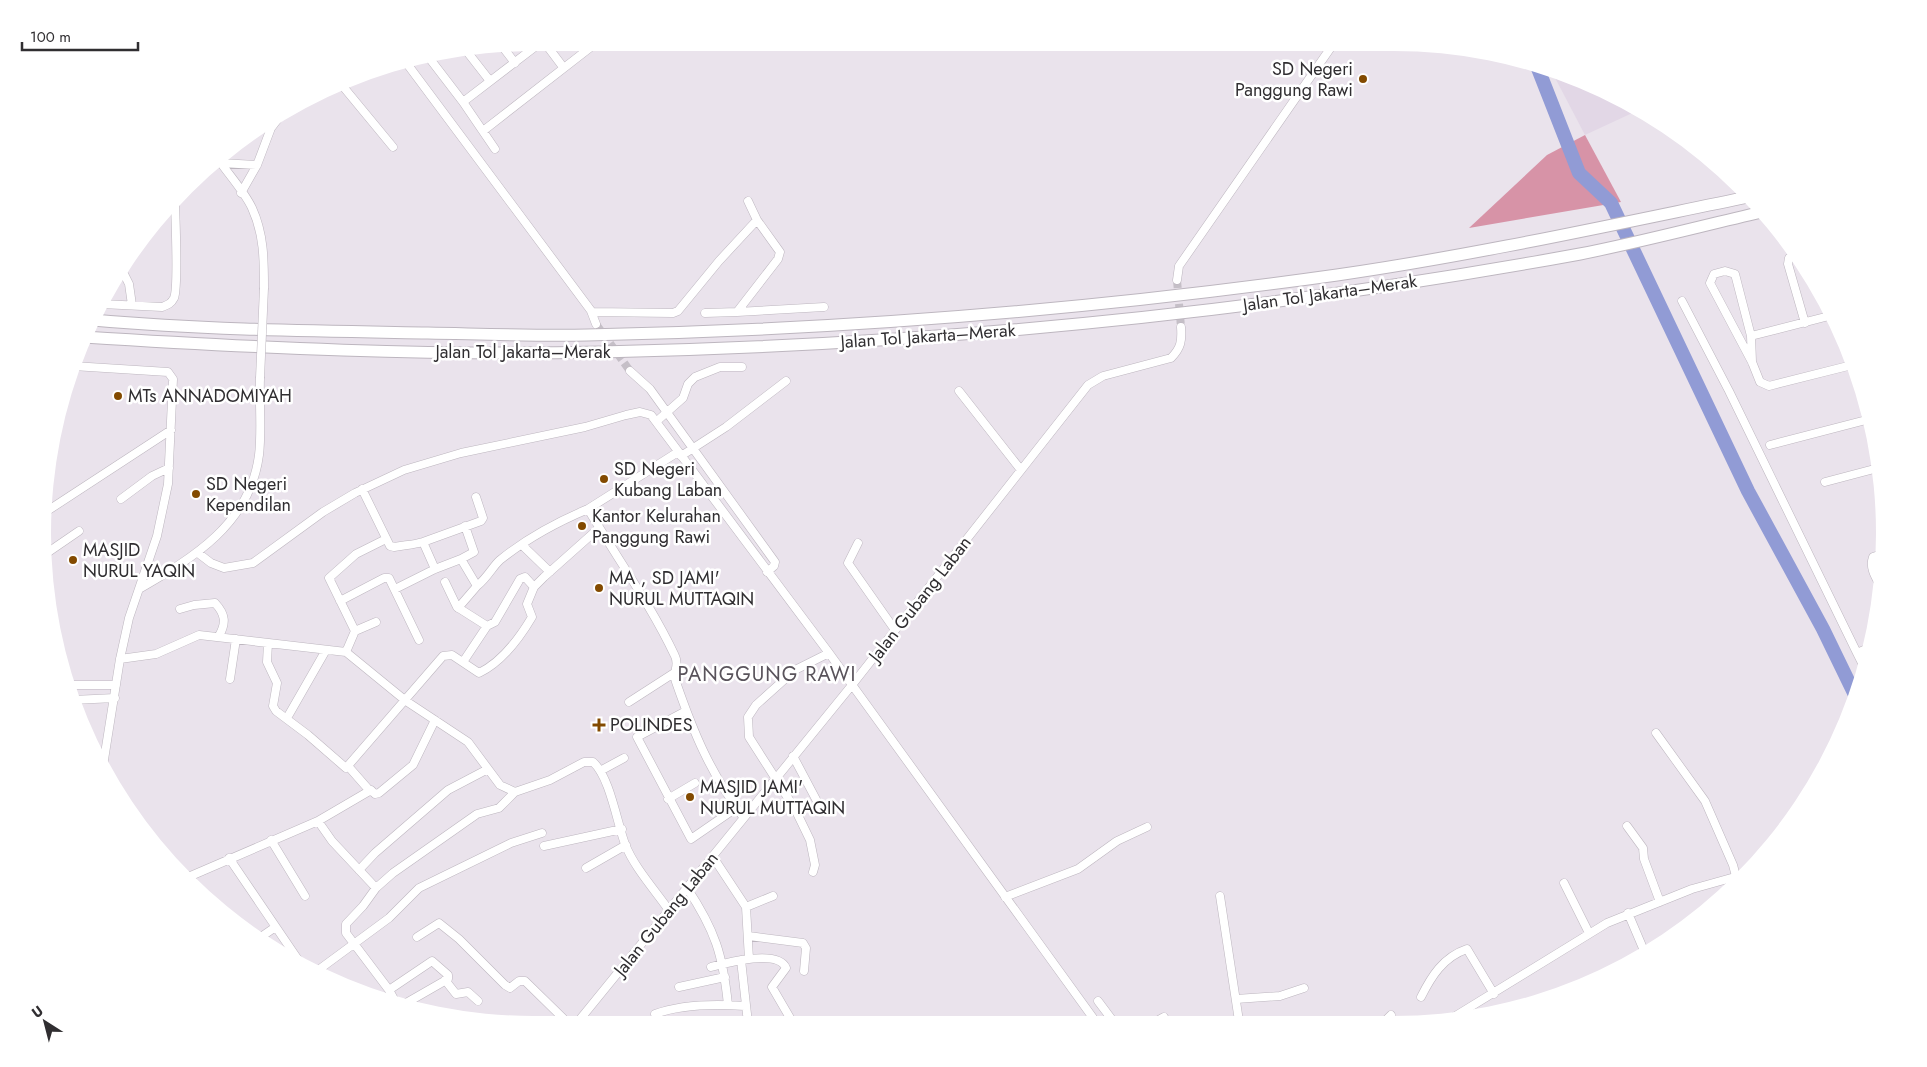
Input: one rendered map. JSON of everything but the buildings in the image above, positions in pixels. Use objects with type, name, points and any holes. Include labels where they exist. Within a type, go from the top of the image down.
[{"type":"highway","name":"Jalan Tol Jakarta–Merak","points":[[101,320],[255,330],[584,335],[796,328],[998,314],[1202,293],[1340,274],[1586,232],[1741,199]]},
{"type":"highway","name":"Jalan Tol Jakarta–Merak","points":[[93,338],[268,348],[451,352],[609,352],[929,337],[1152,317],[1327,295],[1582,253],[1754,214]]},
{"type":"street","points":[[463,102],[529,51]]},
{"type":"street","points":[[551,51],[563,68]]},
{"type":"street","points":[[483,131],[584,51]]},
{"type":"street","points":[[1176,280],[1179,266],[1328,51]]},
{"type":"street","points":[[506,52],[515,63]]},
{"type":"street","points":[[470,55],[490,81]]},
{"type":"street","points":[[432,63],[463,102],[495,149]]},
{"type":"street","points":[[410,68],[591,311],[596,324]]},
{"type":"street","points":[[346,90],[393,147]]},
{"type":"street","points":[[241,192],[257,166],[270,130]]},
{"type":"street","points":[[227,162],[257,166]]},
{"type":"street","points":[[139,589],[198,553],[221,533],[243,502],[252,481],[259,455],[264,255],[260,230],[251,206],[223,165]]},
{"type":"street","points":[[738,312],[778,259],[780,253],[757,220],[748,201]]},
{"type":"street","points":[[109,304],[162,307],[168,305],[173,300],[176,283],[175,211]]},
{"type":"street","points":[[591,311],[676,312],[691,298],[719,261],[757,220]]},
{"type":"street","points":[[1789,259],[1788,264],[1805,323]]},
{"type":"street","points":[[1752,362],[1751,336],[1735,274],[1725,271],[1714,274],[1710,283],[1752,362],[1760,382],[1769,386],[1846,367]]},
{"type":"street","points":[[126,277],[129,284],[132,305]]},
{"type":"street","points":[[1682,301],[1729,391],[1859,657]]},
{"type":"street","points":[[705,313],[824,307]]},
{"type":"street","points":[[1751,336],[1825,317]]},
{"type":"street","name":"Jalan Gubang Laban","points":[[583,1016],[668,909],[714,858],[743,817],[852,685],[1088,385],[1103,376],[1171,358],[1179,350],[1182,340],[1181,327]]},
{"type":"street","points":[[81,367],[168,372],[173,380],[168,484],[158,536],[129,618],[120,659],[106,756]]},
{"type":"street","points":[[663,416],[683,398],[688,384],[695,377],[720,367],[742,367]]},
{"type":"street","points":[[630,371],[644,381],[686,452],[767,572],[829,653],[1092,1016]]},
{"type":"street","points":[[458,608],[490,574],[499,560],[546,529],[588,509],[686,452],[726,427],[786,381]]},
{"type":"street","points":[[959,391],[1021,470]]},
{"type":"street","points":[[198,553],[211,563],[224,568],[253,563],[323,512],[362,489],[404,470],[461,453],[585,427],[640,412],[663,416],[686,452],[775,562],[774,566],[767,572]]},
{"type":"street","points":[[1770,445],[1862,421]]},
{"type":"street","points":[[52,508],[171,430]]},
{"type":"street","points":[[121,499],[152,476],[169,468]]},
{"type":"street","points":[[1825,482],[1872,470]]},
{"type":"street","points":[[362,489],[386,539],[394,547],[405,544],[412,546],[482,519],[476,496]]},
{"type":"street","points":[[588,509],[648,604],[672,650],[678,662],[674,676],[686,711],[708,763],[721,786],[743,817]]},
{"type":"street","points":[[395,589],[435,568],[461,559],[474,552],[466,526]]},
{"type":"street","points":[[268,643],[267,662],[277,683],[273,706],[342,767],[348,766],[443,656],[452,655],[481,672],[512,647],[532,617],[527,604],[534,587],[599,528]]},
{"type":"street","points":[[51,549],[79,531]]},
{"type":"street","points":[[355,631],[329,578],[356,554],[386,539]]},
{"type":"street","points":[[423,542],[435,568]]},
{"type":"street","points":[[858,543],[848,563],[895,630]]},
{"type":"street","points":[[522,545],[550,572]]},
{"type":"street","points":[[1875,556],[1871,561],[1875,570]]},
{"type":"street","points":[[461,559],[477,586]]},
{"type":"street","points":[[340,601],[388,577],[419,640]]},
{"type":"street","points":[[463,662],[487,626],[495,622],[520,579],[525,578],[534,587]]},
{"type":"street","points":[[445,582],[458,608],[487,626]]},
{"type":"street","points":[[180,609],[194,605],[215,603],[222,611],[225,619],[224,627],[219,636]]},
{"type":"street","points":[[346,652],[355,631],[376,622]]},
{"type":"street","points":[[120,659],[156,654],[193,637],[219,636],[346,652],[406,701],[468,742],[500,785],[515,792]]},
{"type":"street","points":[[230,678],[236,639]]},
{"type":"street","points":[[287,718],[326,650]]},
{"type":"street","points":[[813,872],[815,866],[810,840],[776,778],[749,737],[748,717],[756,706],[796,670],[829,653]]},
{"type":"street","points":[[629,702],[674,676]]},
{"type":"street","points":[[76,686],[116,684]]},
{"type":"street","points":[[81,700],[115,698]]},
{"type":"street","points":[[686,711],[637,736],[668,799],[691,839],[736,808]]},
{"type":"street","points":[[348,766],[369,790],[375,794],[380,793],[411,768],[435,720]]},
{"type":"street","points":[[1656,733],[1705,801],[1736,874]]},
{"type":"street","points":[[793,756],[819,804]]},
{"type":"street","points":[[600,771],[624,758]]},
{"type":"street","points":[[390,993],[356,944],[346,933],[346,924],[363,906],[376,888],[477,814],[504,805],[515,792],[550,780],[590,761],[596,764],[600,771],[622,829],[626,845],[668,909]]},
{"type":"street","points":[[359,870],[375,853],[448,790],[488,769]]},
{"type":"street","points":[[668,799],[695,783]]},
{"type":"street","points":[[192,875],[228,858],[318,821],[369,790]]},
{"type":"street","points":[[318,821],[332,841],[376,888]]},
{"type":"street","points":[[1627,826],[1642,848],[1644,859],[1660,902]]},
{"type":"street","points":[[1005,897],[1078,869],[1117,841],[1147,827]]},
{"type":"street","points":[[544,846],[622,829]]},
{"type":"street","points":[[323,967],[399,910],[419,888],[511,843],[542,832]]},
{"type":"street","points":[[270,840],[305,896]]},
{"type":"street","points":[[586,868],[626,845]]},
{"type":"street","points":[[228,858],[291,950]]},
{"type":"street","points":[[714,858],[746,907],[749,936],[745,959],[747,1016]]},
{"type":"street","points":[[1466,1010],[1589,933],[1628,913],[1692,889],[1729,880]]},
{"type":"street","points":[[1564,883],[1589,933]]},
{"type":"street","points":[[687,888],[709,923],[723,964],[728,1005]]},
{"type":"street","points":[[746,907],[774,896]]},
{"type":"street","points":[[1220,896],[1238,1016]]},
{"type":"street","points":[[1628,913],[1642,946]]},
{"type":"street","points":[[417,937],[439,924],[459,939],[505,985],[510,988],[519,981],[525,981],[561,1016]]},
{"type":"street","points":[[266,934],[274,928]]},
{"type":"street","points":[[749,936],[803,942],[806,948],[804,971]]},
{"type":"street","points":[[1421,997],[1435,971],[1455,955],[1466,950],[1494,994]]},
{"type":"street","points":[[712,967],[745,959],[772,960],[784,965],[786,968],[772,987],[789,1016]]},
{"type":"street","points":[[388,990],[432,961],[448,975],[445,980],[412,1000]]},
{"type":"street","points":[[679,987],[725,977]]},
{"type":"street","points":[[445,980],[456,994],[468,992],[478,1001]]},
{"type":"street","points":[[1236,999],[1280,996],[1304,988]]},
{"type":"street","points":[[1098,1002],[1108,1016]]},
{"type":"street","points":[[656,1014],[676,1009],[728,1005],[745,1006]]},
{"type":"shaded area","points":[[1556,80],[1607,101],[1631,114],[1585,135]]},
{"type":"shaded area","points":[[1585,135],[1621,202],[1469,228],[1547,155]]},
{"type":"waterway","points":[[1540,74],[1579,173],[1611,203],[1748,491],[1823,629],[1851,686]]},
{"type":"tunnel","points":[[1177,280],[1181,327]]},
{"type":"tunnel","points":[[596,324],[630,371]]},
{"type":"place","name":"SD Negeri Panggung Rawi","points":[[1363,79]]},
{"type":"place","name":"MTs ANNADOMIYAH","points":[[118,396]]},
{"type":"place","name":"SD Negeri Kubang Laban","points":[[604,479]]},
{"type":"place","name":"SD Negeri Kependilan","points":[[196,494]]},
{"type":"place","name":"Kantor Kelurahan Panggung Rawi","points":[[582,526]]},
{"type":"place","name":"MASJID NURUL YAQIN","points":[[73,560]]},
{"type":"place","name":"MA , SD JAMI' NURUL MUTTAQIN","points":[[599,588]]},
{"type":"place","name":"POLINDES","points":[[599,725]]},
{"type":"place","name":"MASJID JAMI' NURUL MUTTAQIN","points":[[690,797]]},
{"type":"district","name":"PANGGUNG RAWI","points":[[767,674]]}]
